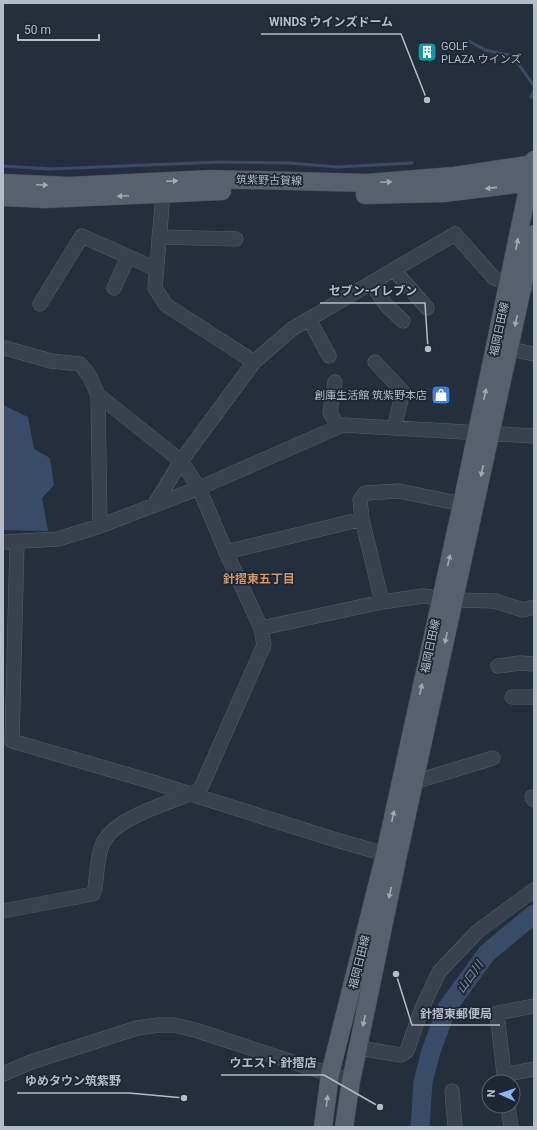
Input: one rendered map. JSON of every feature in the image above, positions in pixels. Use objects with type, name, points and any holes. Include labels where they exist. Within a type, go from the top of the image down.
[{"type":"main road","name":"筑紫野古賀線","points":[[3,183],[69,186],[212,179],[367,183],[533,170]]},
{"type":"main road","name":"筑紫野古賀線","points":[[3,196],[45,199],[229,190],[304,191],[372,195],[443,193],[533,170]]},
{"type":"main road","name":"福岡日田線","points":[[323,1127],[330,1074],[391,854],[484,433],[523,283],[533,170]]},
{"type":"main road","name":"福岡日田線","points":[[447,599],[462,504],[510,349],[534,234]]},
{"type":"main road","name":"福岡日田線","points":[[344,1127],[351,1081],[359,1048],[391,854]]},
{"type":"street","points":[[163,194],[155,288],[166,305],[254,362]]},
{"type":"street","points":[[155,504],[181,461],[254,362],[292,329],[455,234],[494,278],[523,283]]},
{"type":"street","points":[[40,304],[82,236],[156,269]]},
{"type":"street","points":[[159,237],[236,239]]},
{"type":"street","points":[[114,288],[128,257]]},
{"type":"street","points":[[394,270],[427,308]]},
{"type":"street","points":[[371,283],[387,306],[403,320]]},
{"type":"street","points":[[309,319],[329,356]]},
{"type":"street","points":[[5,348],[51,361],[80,364],[89,375],[98,395],[100,526]]},
{"type":"street","points":[[510,349],[534,354]]},
{"type":"street","points":[[375,362],[403,392],[394,428]]},
{"type":"street","points":[[335,382],[330,412],[338,427]]},
{"type":"street","points":[[3,911],[93,894],[100,851],[103,842],[116,827],[128,819],[200,790],[264,645],[261,628],[226,552],[199,488],[181,461],[98,395]]},
{"type":"street","points":[[391,854],[12,741],[10,543],[58,539],[100,526],[199,488],[343,425],[534,436]]},
{"type":"street","points":[[382,602],[362,519],[360,500],[365,493],[399,491],[462,504]]},
{"type":"street","points":[[226,552],[362,519]]},
{"type":"street","points":[[261,628],[382,602],[423,596],[447,599],[496,601],[523,610],[534,607]]},
{"type":"street","points":[[498,666],[520,663],[534,664]]},
{"type":"street","points":[[512,697],[534,697]]},
{"type":"street","points":[[408,781],[493,758]]},
{"type":"street","points":[[359,1048],[401,1055],[406,1051],[422,1008],[439,972],[478,931],[534,890]]},
{"type":"street","points":[[504,1074],[497,1014],[534,1006]]},
{"type":"street","points":[[3,1074],[98,1040],[137,1028],[159,1024],[174,1025],[195,1030],[351,1081]]},
{"type":"street","points":[[518,1074],[534,1069]]},
{"type":"street","points":[[452,1091],[455,1127]]},
{"type":"street","points":[[509,1114],[511,1127]]},
{"type":"water","points":[[3,405],[28,417],[34,449],[50,458],[54,485],[42,498],[48,531],[3,530]]},
{"type":"waterway","points":[[469,41],[485,50],[513,56],[534,86]]},
{"type":"waterway","points":[[534,91],[531,97],[534,97]]},
{"type":"waterway","points":[[3,166],[50,169],[220,162],[289,163],[337,167],[412,163]]},
{"type":"waterway","name":"山口川","points":[[420,1127],[423,1082],[431,1051],[447,1008],[487,953],[534,914]]},
{"type":"place","name":"GOLF PLAZA ウインズ","points":[[427,52]]},
{"type":"place","name":"WINDS ウインズドーム","points":[[427,100]]},
{"type":"place","name":"セブン-イレブン","points":[[428,349]]},
{"type":"place","name":"創庫生活館 筑紫野本店","points":[[441,395]]},
{"type":"place","name":"針摺東郵便局","points":[[396,974]]},
{"type":"place","name":"ゆめタウン筑紫野","points":[[184,1098]]},
{"type":"place","name":"ウエスト 針摺店","points":[[380,1107]]},
{"type":"district","name":"針摺東五丁目","points":[[259,579]]}]
